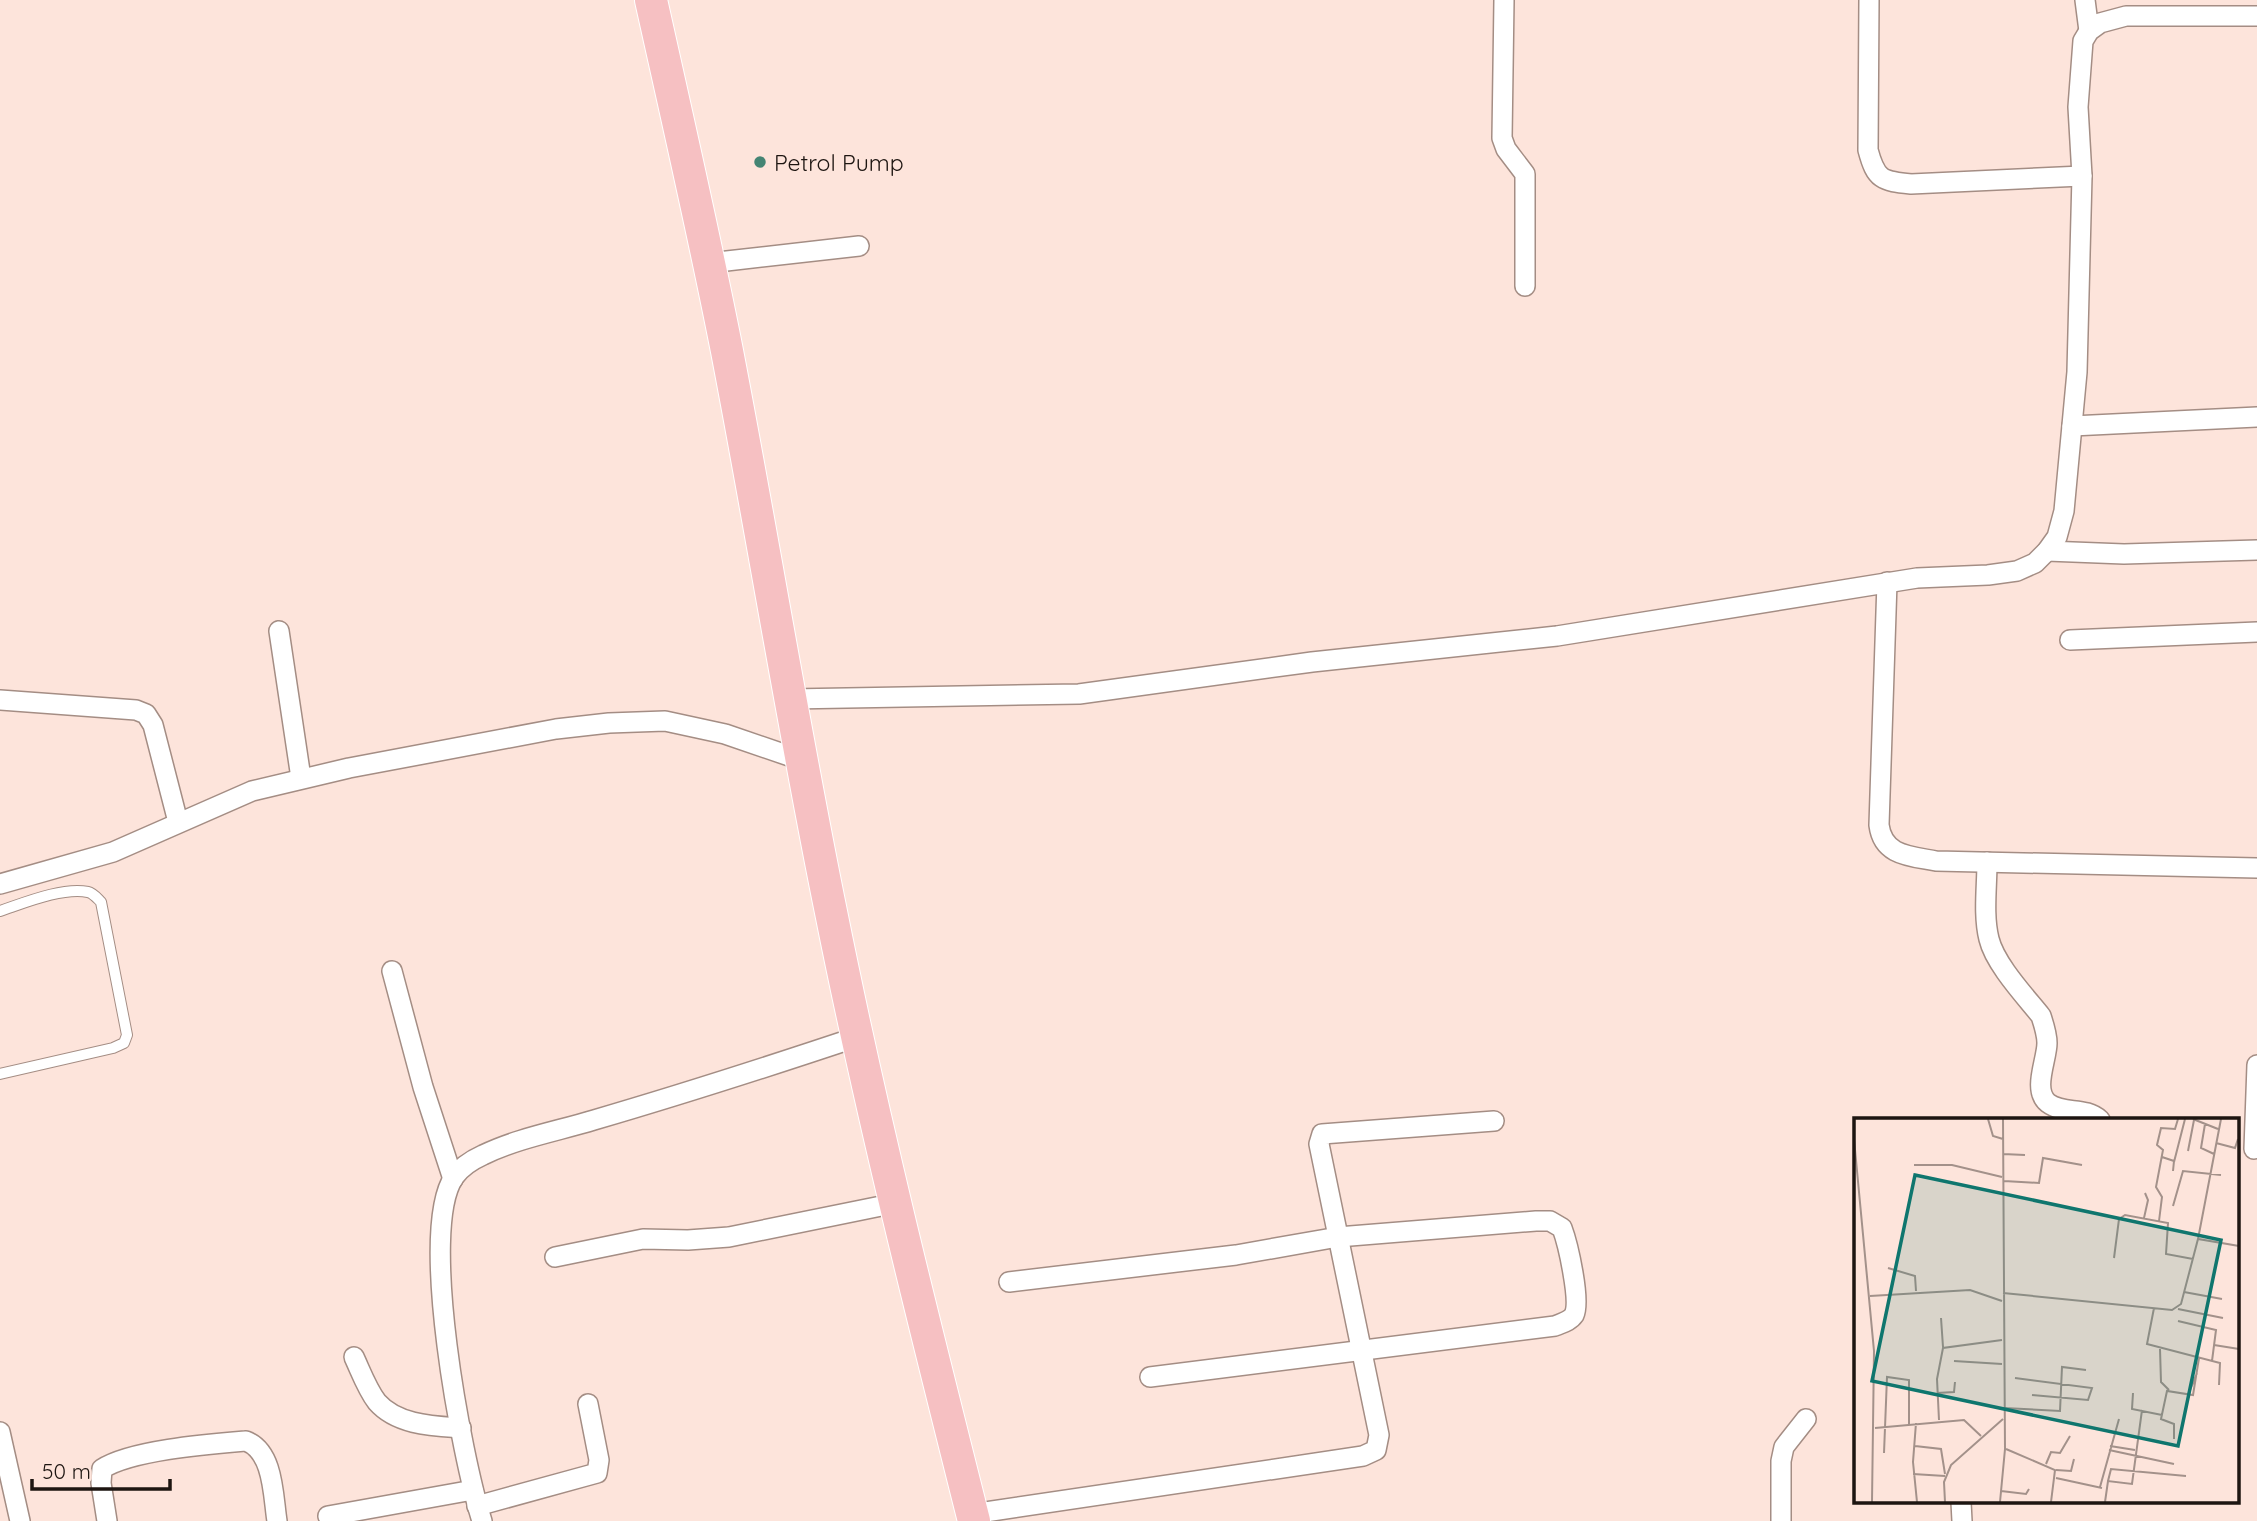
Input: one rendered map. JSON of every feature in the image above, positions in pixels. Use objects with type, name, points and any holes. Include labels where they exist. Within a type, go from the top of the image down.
[{"type":"highway","points":[[650,0],[729,361],[801,760],[857,1037],[922,1316],[973,1517]]},
{"type":"street","points":[[1504,0],[1502,138],[1506,149],[1525,174],[1525,286]]},
{"type":"street","points":[[1869,0],[1868,150],[1873,169],[1885,181],[1911,184],[2082,177]]},
{"type":"street","points":[[2085,0],[2089,31]]},
{"type":"street","points":[[790,699],[1079,694],[1312,662],[1557,636],[1887,582],[2017,571],[2035,563],[2057,537],[2064,511],[2077,372],[2082,177],[2078,107],[2083,41],[2089,31],[2100,23],[2126,16],[2257,16]]},
{"type":"street","points":[[709,263],[859,246]]},
{"type":"street","points":[[2072,426],[2257,417]]},
{"type":"street","points":[[2047,551],[2105,554],[2257,550]]},
{"type":"street","points":[[1887,582],[1879,825],[1881,838],[1888,847],[1906,856],[1936,861],[2257,868]]},
{"type":"street","points":[[279,631],[301,778]]},
{"type":"street","points":[[2070,640],[2257,632]]},
{"type":"street","points":[[0,700],[136,710],[146,714],[153,725],[178,822]]},
{"type":"street","points":[[0,884],[113,852],[252,791],[449,747],[556,729],[609,723],[665,721],[725,734],[801,760]]},
{"type":"street","points":[[1987,862],[1989,942],[2041,1016],[2045,1027],[2048,1043],[2041,1084],[2043,1096],[2048,1103],[2062,1110],[2082,1111],[2098,1118]]},
{"type":"street","points":[[392,971],[423,1087],[453,1179]]},
{"type":"street","points":[[478,1506],[461,1427],[442,1301],[439,1245],[444,1203],[453,1179],[464,1166],[483,1155],[513,1144],[743,1076],[857,1037]]},
{"type":"street","points":[[2256,1150],[2257,1065]]},
{"type":"street","points":[[973,1517],[1363,1456],[1376,1450],[1380,1436],[1319,1144],[1322,1134],[1493,1121]]},
{"type":"street","points":[[2240,1139],[2256,1150]]},
{"type":"street","points":[[555,1257],[643,1239],[729,1237],[896,1203]]},
{"type":"street","points":[[1009,1282],[1236,1255],[1338,1237],[1536,1221],[1550,1221],[1563,1228],[1567,1239],[1576,1301],[1575,1313],[1570,1320],[1555,1326],[1150,1377]]},
{"type":"street","points":[[354,1357],[378,1403],[399,1418],[431,1426],[461,1427]]},
{"type":"street","points":[[328,1517],[478,1506],[597,1473],[599,1460],[588,1404]]},
{"type":"street","points":[[1781,1521],[1781,1461],[1784,1447],[1806,1419]]},
{"type":"street","points":[[0,1433],[20,1521]]},
{"type":"street","points":[[107,1521],[101,1483],[102,1469],[113,1462],[143,1455],[246,1441],[263,1454],[269,1472],[277,1521]]},
{"type":"lane","points":[[0,911],[30,900],[70,892],[90,892],[101,902],[127,1035],[124,1043],[113,1048],[0,1073]]},
{"type":"place","name":"Petrol Pump","points":[[760,162]]}]
